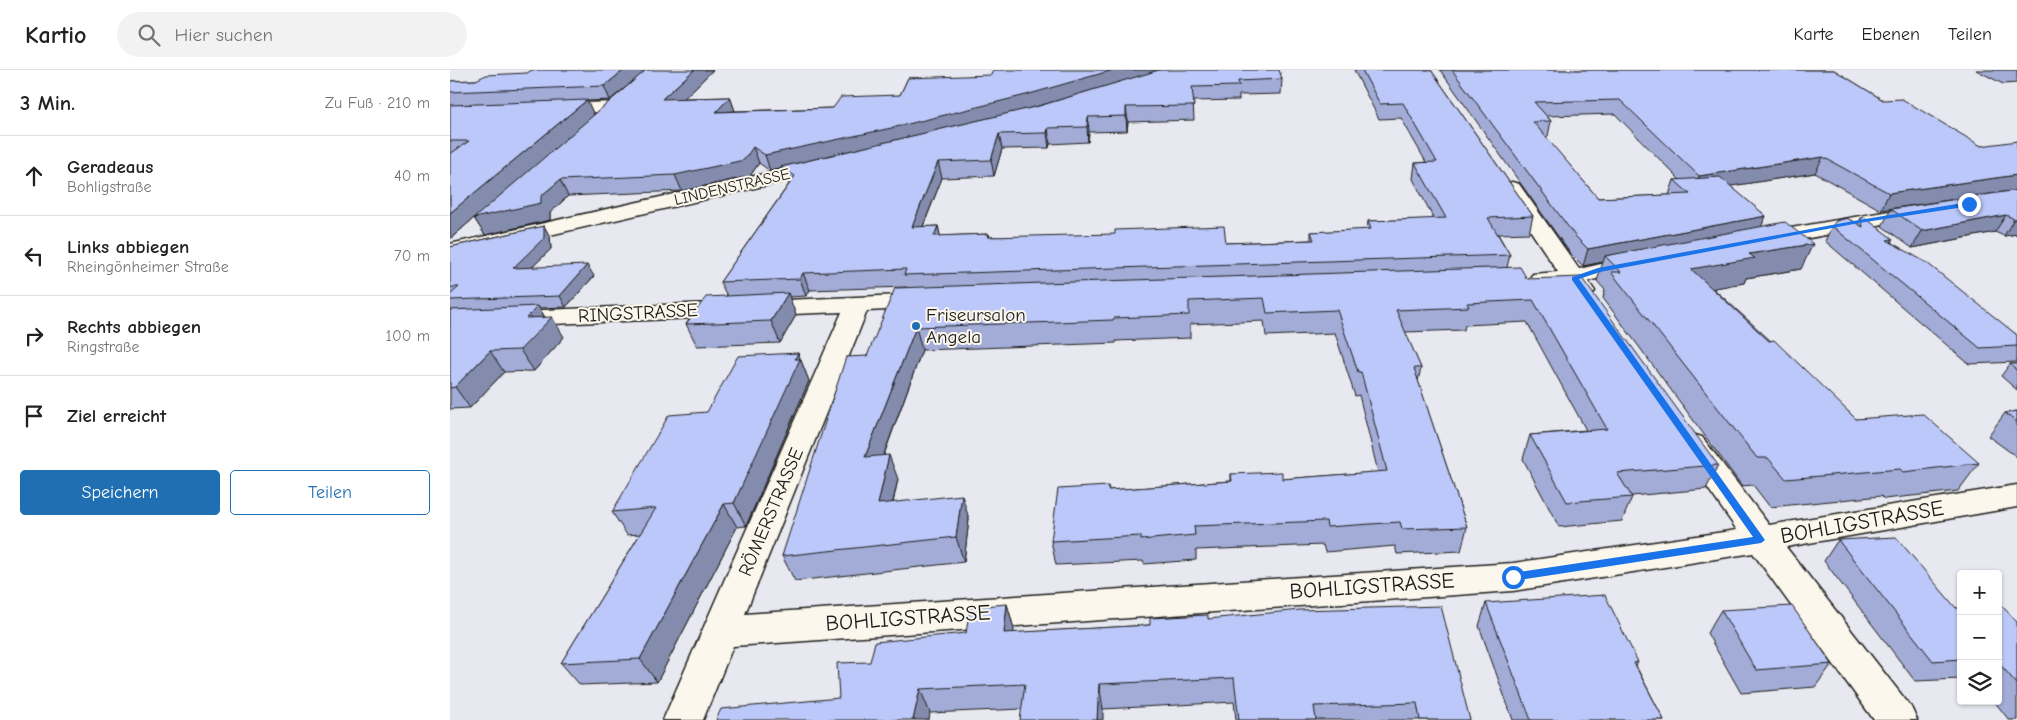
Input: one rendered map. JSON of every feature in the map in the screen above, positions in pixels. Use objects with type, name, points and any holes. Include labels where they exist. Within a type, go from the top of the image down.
[{"type":"street","points":[[593,127],[629,95]]},
{"type":"street","points":[[537,110],[615,107]]},
{"type":"street","name":"LINDENSTRASSE","points":[[450,251],[844,162]]},
{"type":"street","points":[[1502,174],[1597,310]]},
{"type":"street","points":[[1743,243],[1942,208]]},
{"type":"street","points":[[1859,222],[1882,239]]},
{"type":"street","points":[[450,251],[481,224]]},
{"type":"street","points":[[1525,280],[1574,278],[1598,270],[1656,260]]},
{"type":"street","name":"RINGSTRASSE","points":[[450,321],[947,300]]},
{"type":"street","name":"RÖMERSTRASSE","points":[[683,720],[722,631],[858,303]]},
{"type":"street","points":[[1676,421],[1761,540],[1897,720]]},
{"type":"street","name":"BOHLIGSTRASSE","points":[[722,631],[1513,577],[1761,540],[2017,496]]},
{"type":"building","points":[[532,70],[624,70],[604,86],[450,92],[450,81],[476,80],[486,75],[527,73]]},
{"type":"building","points":[[646,70],[694,70],[662,99],[730,97],[716,112],[833,108],[841,97],[900,95],[908,78],[991,75],[993,70],[1113,70],[1026,95],[896,127],[765,155],[753,147],[744,160],[675,175],[560,180],[541,196],[541,203],[474,218]]},
{"type":"building","points":[[1159,70],[1279,70],[1282,79],[1238,81],[1239,86],[1192,87],[1194,106],[1126,107],[1126,116],[1088,117],[1087,127],[1048,128],[1047,133],[999,134],[991,160],[938,162],[912,227],[938,226],[934,236],[989,234],[988,237],[1115,234],[1115,230],[1224,226],[1226,243],[1314,240],[1311,232],[1371,229],[1368,221],[1446,218],[1415,163],[1437,162],[1403,103],[1380,104],[1362,70],[1431,70],[1533,216],[1488,218],[1510,255],[904,275],[906,269],[803,273],[800,279],[720,282],[795,176],[781,167],[1039,106]]},
{"type":"building","points":[[1452,70],[1834,70],[1883,100],[1902,99],[1981,146],[2017,141],[2017,175],[1889,193],[1823,157],[1699,176],[1620,100],[1534,102],[1551,121],[1533,122],[1598,198],[1690,194],[1674,180],[1720,177],[1766,216],[1588,249],[1575,236]]},
{"type":"building","points":[[587,100],[450,213],[450,154],[469,141],[450,141],[450,105]]},
{"type":"building","points":[[2017,190],[2017,219],[2006,215],[1922,231],[1891,209]]},
{"type":"building","points":[[1864,217],[1893,239],[1887,240],[1927,263],[2017,335],[2017,346],[1980,348],[1832,226],[1836,221],[1847,218],[1863,227],[1861,218]]},
{"type":"building","points":[[1785,222],[1813,244],[1749,254],[1755,258],[1691,269],[1769,341],[1774,340],[1856,419],[1923,414],[1979,463],[1903,472],[1900,469],[1786,479],[1768,458],[1757,458],[1611,272],[1621,272],[1605,256]]},
{"type":"building","points":[[544,226],[544,238],[513,268],[587,265],[560,296],[450,300],[450,295],[459,287],[450,287],[450,247]]},
{"type":"building","points":[[1520,267],[1527,279],[1581,277],[1718,465],[1617,473],[1632,497],[1567,502],[1530,435],[1607,429],[1533,300],[1467,303],[1469,307],[1396,310],[1421,368],[1414,368],[1467,527],[1402,529],[1400,522],[1327,527],[1326,521],[1194,526],[1195,535],[1141,540],[1141,536],[1051,541],[1058,489],[1108,486],[1108,490],[1232,481],[1231,474],[1282,472],[1282,479],[1387,471],[1361,372],[1358,372],[1337,310],[1267,313],[1264,298],[1189,301],[1189,315],[1114,318],[1113,320],[916,327],[865,457],[889,455],[878,504],[962,495],[956,537],[782,556],[846,357],[867,356],[895,288]]},
{"type":"building","points":[[788,293],[771,321],[686,324],[706,297]]},
{"type":"building","points":[[538,306],[526,318],[552,317],[520,350],[490,351],[455,387],[450,388],[450,310]]},
{"type":"building","points":[[798,353],[795,359],[800,359],[734,503],[724,504],[640,659],[561,663],[656,508],[612,512],[669,415],[707,412],[738,356]]},
{"type":"building","points":[[2010,364],[2017,364],[2017,371]]},
{"type":"building","points":[[2017,411],[2017,422],[2005,413]]},
{"type":"building","points":[[1896,537],[1957,608],[1957,659],[1933,661],[1838,540]]},
{"type":"building","points":[[1605,595],[1638,662],[1634,663],[1664,720],[1531,720],[1486,603]]},
{"type":"building","points":[[1007,604],[1004,633],[1150,625],[1150,618],[1208,615],[1208,619],[1300,610],[1441,606],[1470,720],[1420,720],[1417,703],[1314,706],[1316,720],[1239,720],[1234,678],[1099,684],[1097,720],[1020,720],[1025,684],[920,689],[913,720],[716,720],[721,709],[839,698],[837,663],[870,662],[875,642],[966,633],[970,607]]},
{"type":"building","points":[[1792,606],[1832,664],[1756,670],[1721,610]]},
{"type":"building","points":[[2002,606],[2017,622],[2017,684],[2002,667]]},
{"type":"place","name":"Friseursalon Angela","points":[[916,326]]},
{"type":"route","points":[[1513,577],[1761,540],[1574,278],[1598,270],[1859,222],[1969,204]]}]
